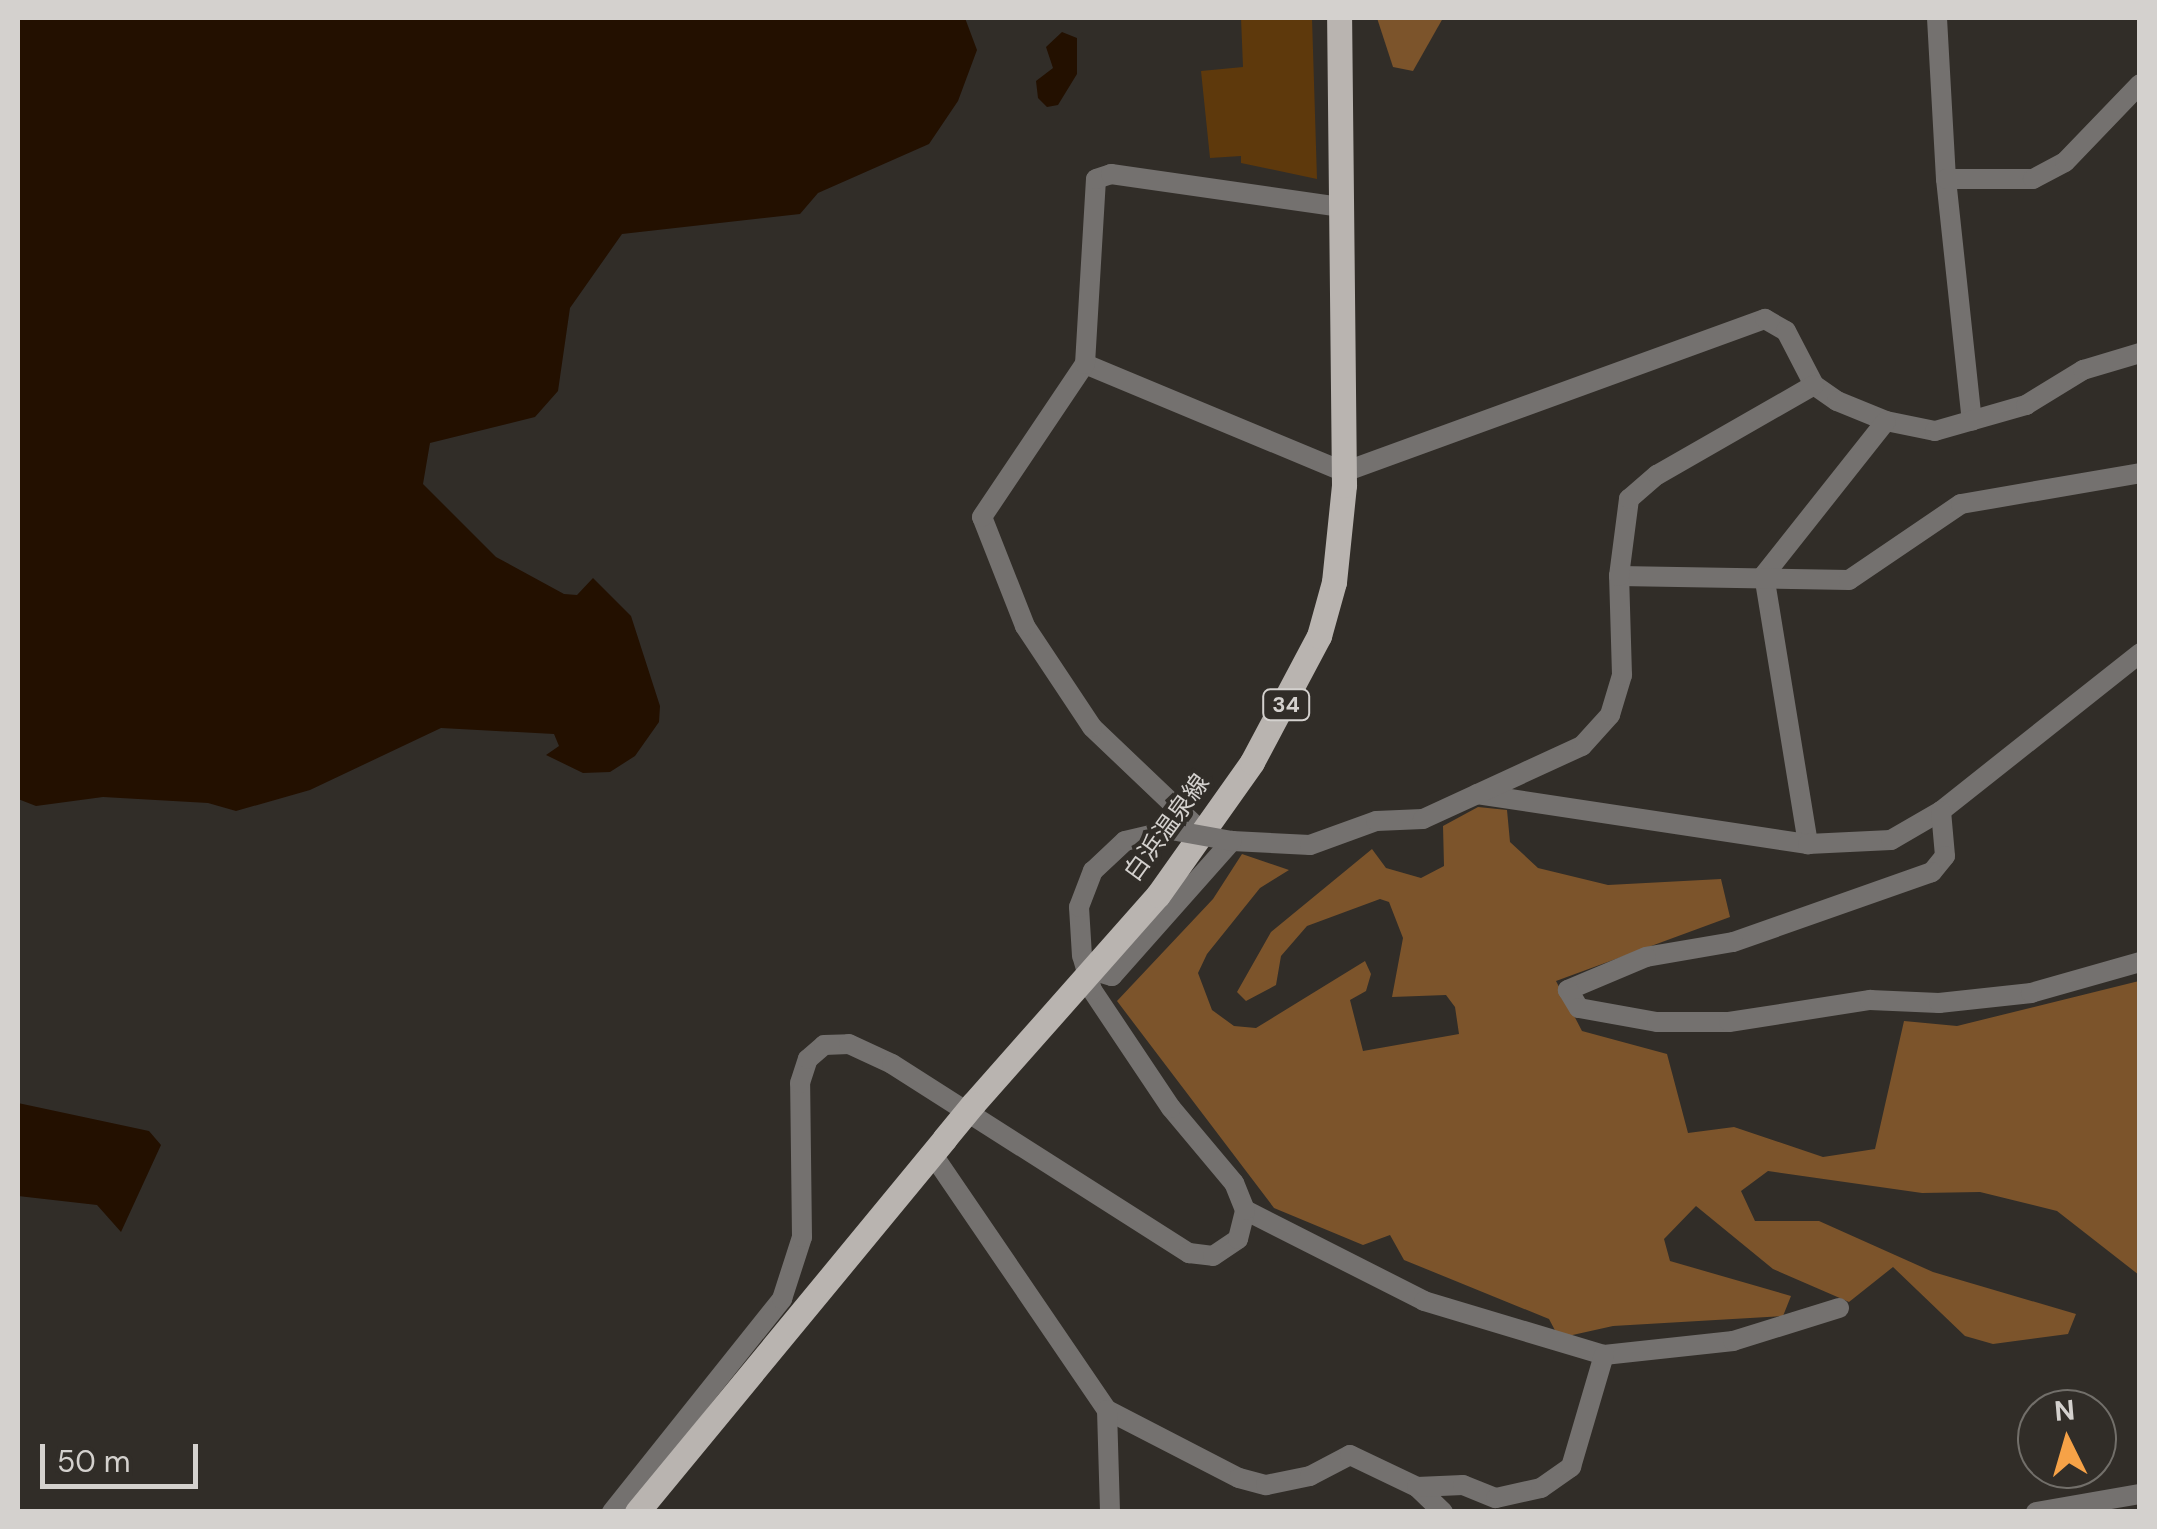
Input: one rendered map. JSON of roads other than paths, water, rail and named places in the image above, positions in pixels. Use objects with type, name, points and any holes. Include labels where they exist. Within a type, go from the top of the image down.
[{"type":"main road","name":"白浜温泉線","points":[[638,1512],[973,1104],[1158,894],[1252,762],[1319,636],[1339,550],[1344,472],[1339,18]]},
{"type":"street","points":[[1937,18],[1946,179],[1972,420]]},
{"type":"street","points":[[1946,179],[2033,179],[2065,162],[2140,84]]},
{"type":"street","points":[[1200,830],[1092,728],[1024,626],[982,517],[1085,364],[1096,179],[1111,174],[1340,207]]},
{"type":"street","points":[[1085,364],[1344,472],[1765,319],[1786,331],[1814,385],[1886,421],[1935,431],[2026,405],[2083,370],[2140,353]]},
{"type":"street","points":[[1814,385],[1656,475],[1629,499],[1619,576],[1622,676],[1610,715],[1582,746],[1515,771],[1477,794],[1422,819],[1376,821],[1310,845],[1232,840],[1171,830],[1125,842],[1093,871],[1079,907],[1088,973],[1171,1108],[1234,1183],[1245,1210],[1377,1272],[1424,1301],[1604,1354],[1733,1341],[1839,1308]]},
{"type":"street","points":[[1808,844],[1764,575],[1886,421]]},
{"type":"street","points":[[1619,576],[1764,575],[1848,580],[1961,504],[2140,473]]},
{"type":"street","points":[[1477,794],[1808,844],[1891,840],[1941,810],[2140,653]]},
{"type":"street","points":[[1941,810],[1944,856],[1932,872],[1733,942],[1646,957],[1568,990],[1580,1008],[1657,1022],[1728,1022],[1870,1000],[1939,1004],[2031,993],[2140,962]]},
{"type":"street","points":[[1088,973],[1112,976],[1232,840]]},
{"type":"street","points":[[612,1512],[782,1299],[802,1237],[800,1083],[808,1060],[824,1045],[849,1044],[892,1064],[1189,1253],[1228,1251],[1245,1210]]},
{"type":"street","points":[[939,1146],[1107,1410],[1239,1478],[1266,1485],[1310,1476],[1350,1455],[1417,1487],[1443,1512]]},
{"type":"street","points":[[1417,1487],[1463,1485],[1496,1498],[1540,1488],[1570,1468],[1604,1354]]},
{"type":"street","points":[[1107,1410],[1110,1512]]},
{"type":"street","points":[[2036,1512],[2140,1494]]}]
